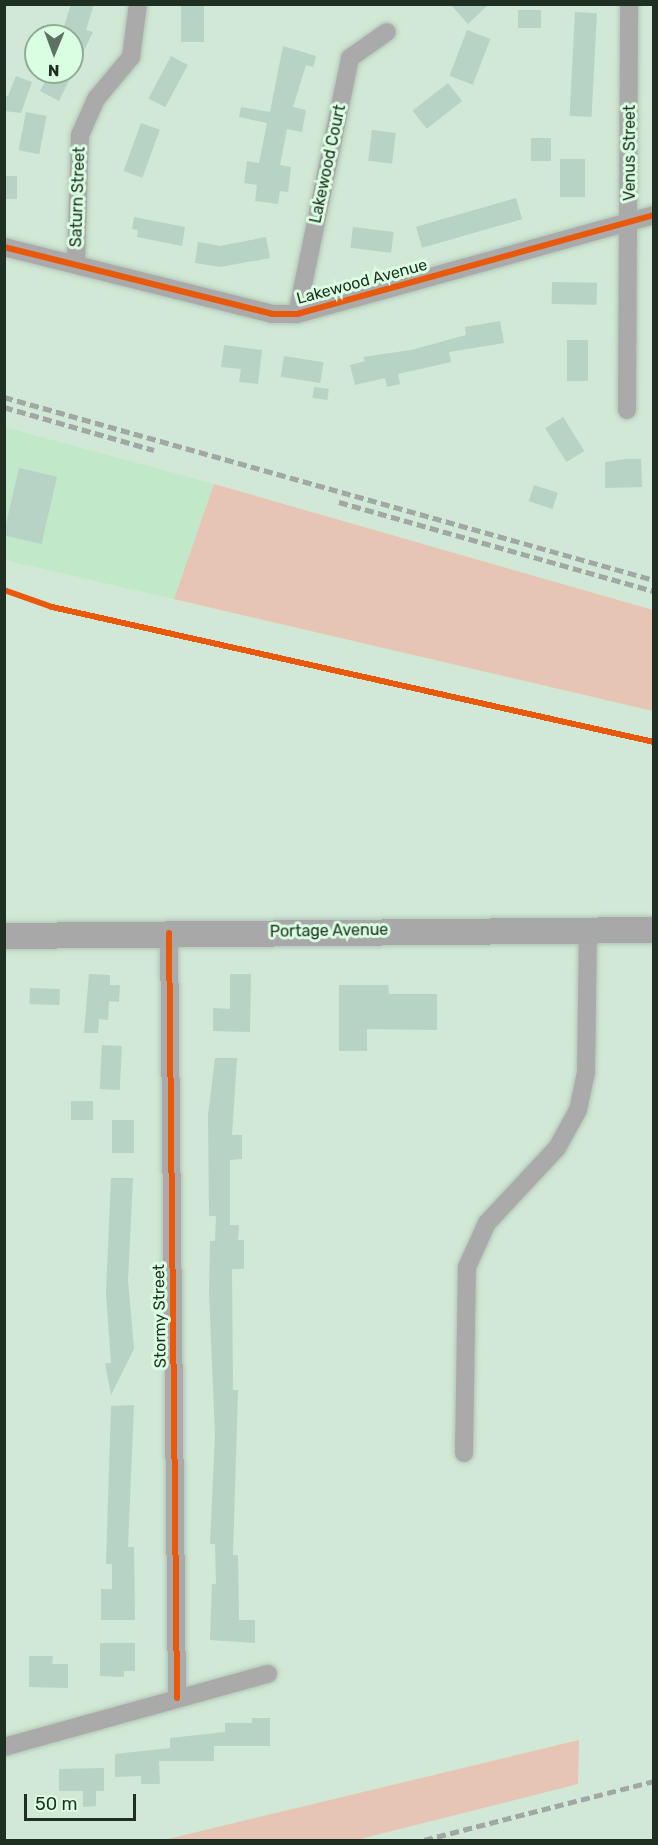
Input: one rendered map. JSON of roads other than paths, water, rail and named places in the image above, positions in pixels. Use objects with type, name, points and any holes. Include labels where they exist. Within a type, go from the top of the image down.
[{"type":"street","name":"Saturn Street","points":[[76,263],[81,135],[96,99],[131,57],[138,4]]},
{"type":"street","name":"Venus Street","points":[[627,410],[630,222],[629,4]]},
{"type":"street","name":"Lakewood Court","points":[[297,314],[350,58],[387,32]]},
{"type":"street","name":"Lakewood Avenue","points":[[4,247],[76,263],[272,314],[297,314],[654,215]]},
{"type":"street","points":[[464,1453],[467,1267],[487,1222],[557,1148],[578,1110],[586,1072],[588,930]]},
{"type":"street","name":"Portage Avenue","points":[[4,936],[654,930]]},
{"type":"street","name":"Stormy Street","points":[[169,933],[177,1698]]},
{"type":"street","points":[[4,1747],[268,1674]]},
{"type":"railway","points":[[4,397],[654,580]]},
{"type":"railway","points":[[4,407],[154,450]]},
{"type":"railway","points":[[339,502],[654,591]]},
{"type":"railway","points":[[424,1840],[654,1781]]}]
